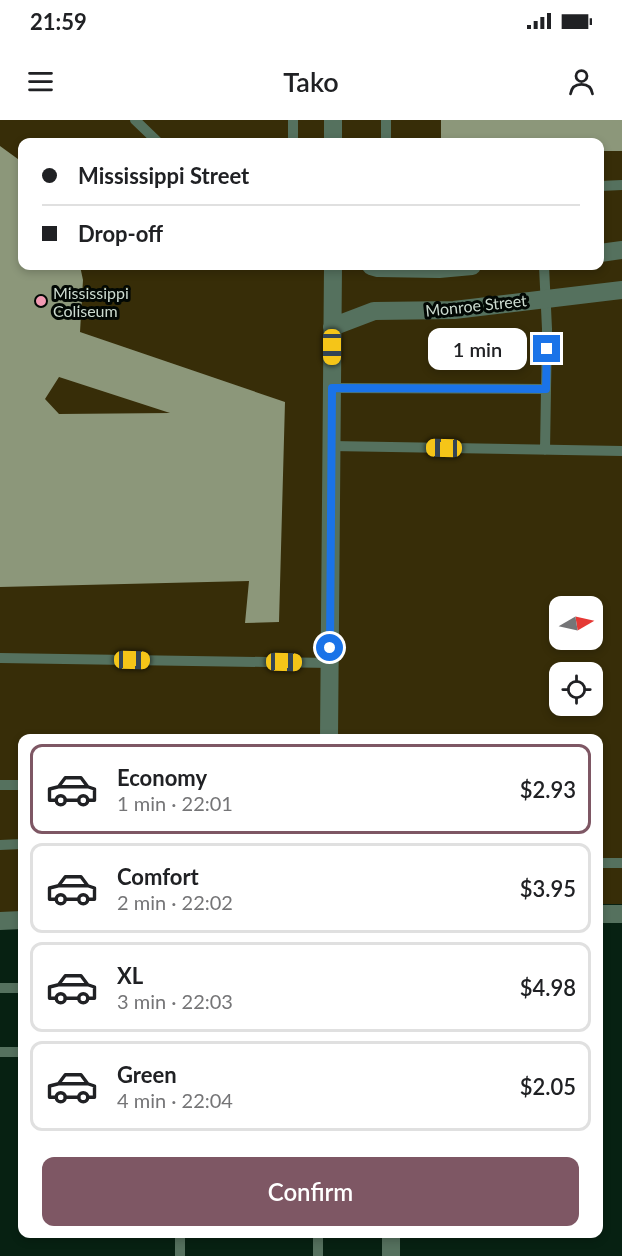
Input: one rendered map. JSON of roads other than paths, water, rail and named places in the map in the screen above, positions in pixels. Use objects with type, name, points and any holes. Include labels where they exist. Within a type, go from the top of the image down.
[{"type":"street","points":[[333,120],[333,138]]},
{"type":"street","points":[[604,252],[622,250]]},
{"type":"street","points":[[329,734],[333,270]]},
{"type":"street","name":"Monroe Street","points":[[332,327],[374,311],[454,310],[546,297],[622,290]]},
{"type":"street","points":[[603,914],[622,914]]},
{"type":"street","points":[[0,921],[18,920]]},
{"type":"street","points":[[391,1256],[392,1238]]},
{"type":"lane","points":[[135,120],[154,138]]},
{"type":"lane","points":[[293,120],[293,138]]},
{"type":"lane","points":[[386,120],[386,138]]},
{"type":"lane","points":[[604,186],[622,185]]},
{"type":"lane","points":[[544,270],[545,450]]},
{"type":"lane","points":[[332,388],[546,389]]},
{"type":"lane","points":[[331,446],[622,451]]},
{"type":"lane","points":[[0,658],[330,663]]},
{"type":"lane","points":[[0,785],[18,785]]},
{"type":"lane","points":[[0,845],[18,844]]},
{"type":"lane","points":[[603,863],[622,863]]},
{"type":"lane","points":[[0,988],[18,988]]},
{"type":"lane","points":[[0,1052],[18,1052]]},
{"type":"lane","points":[[180,1238],[180,1256]]},
{"type":"lane","points":[[318,1238],[318,1256]]},
{"type":"place","name":"Mississippi Coliseum","points":[[41,301]]}]
